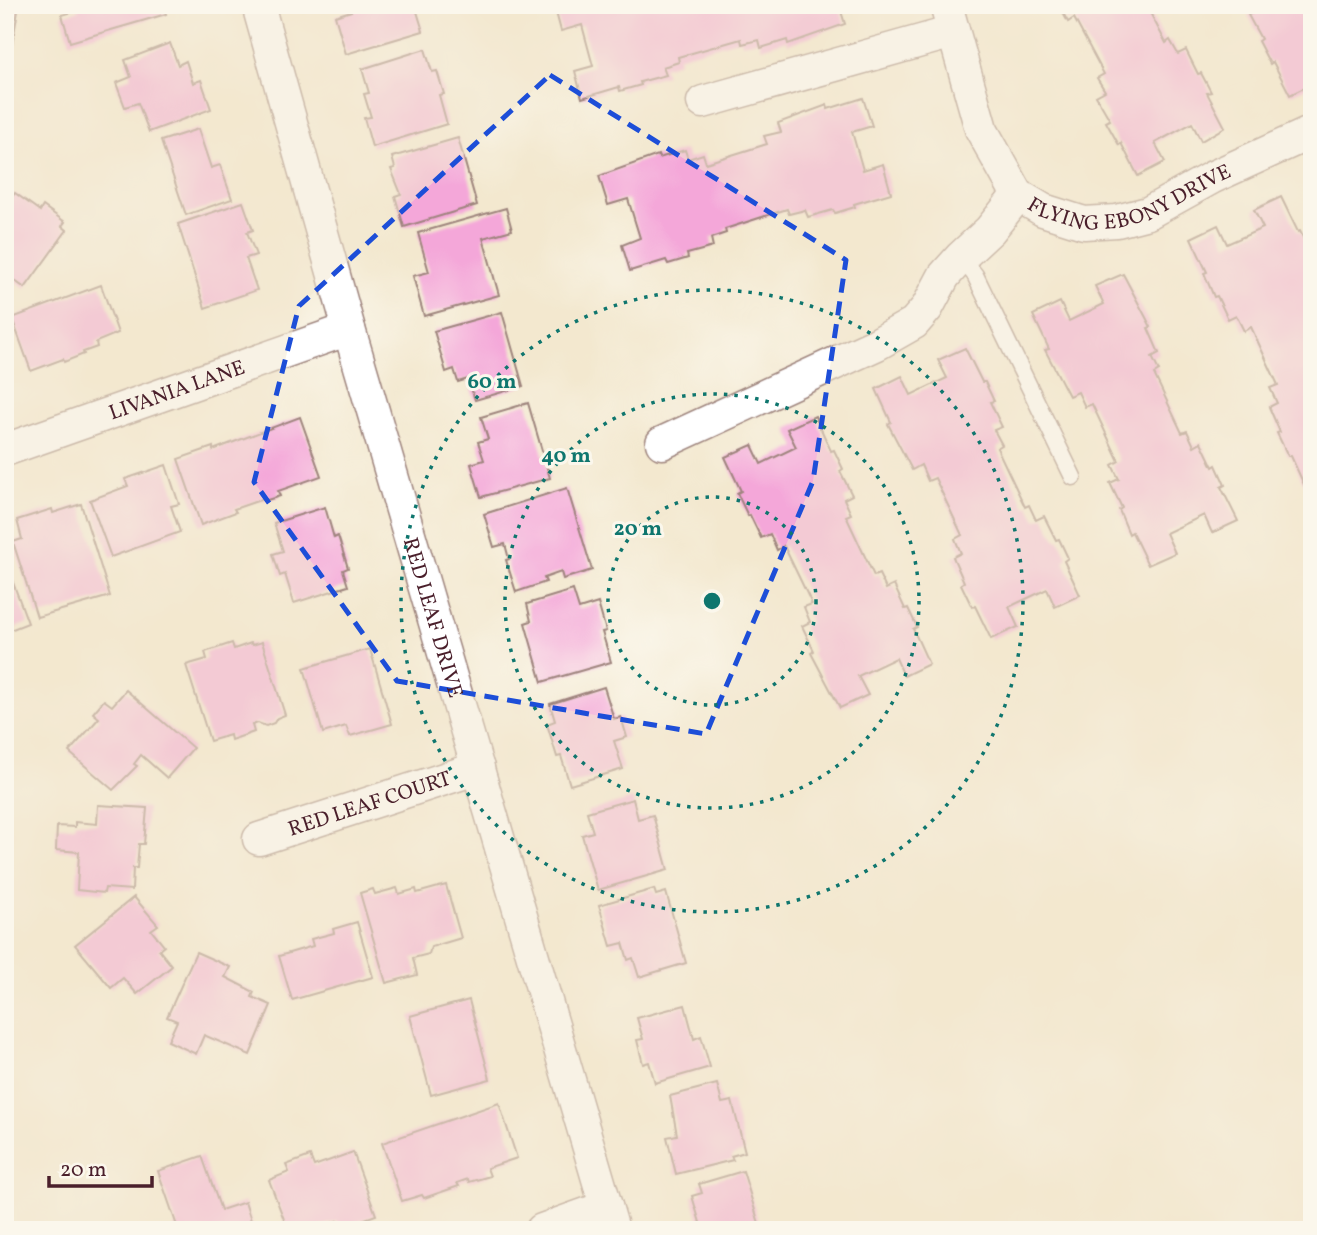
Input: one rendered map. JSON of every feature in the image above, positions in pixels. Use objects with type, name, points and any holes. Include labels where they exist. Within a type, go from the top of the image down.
[{"type":"street","name":"RED LEAF DRIVE","points":[[258,5],[349,328],[609,1219]]},
{"type":"street","points":[[703,102],[949,19]]},
{"type":"street","name":"FLYING EBONY DRIVE","points":[[949,19],[981,128],[1018,195],[1043,210],[1084,223],[1117,221],[1148,213],[1213,177],[1312,132]]},
{"type":"street","points":[[662,443],[877,344],[914,323],[927,308],[944,276],[990,230],[1018,195]]},
{"type":"street","name":"LIVANIA LANE","points":[[5,450],[349,328]]},
{"type":"street","name":"RED LEAF COURT","points":[[259,839],[478,768]]},
{"type":"street","points":[[542,1230],[609,1219]]},
{"type":"lane","points":[[961,257],[975,275],[1073,477]]},
{"type":"highlighted area","points":[[550,75],[846,260],[813,481],[706,734],[397,681],[254,482],[299,306]]},
{"type":"building","points":[[5,5],[19,5],[12,45],[5,44]]},
{"type":"building","points":[[77,5],[163,5],[166,14],[70,42],[62,15],[79,10]]},
{"type":"building","points":[[349,5],[415,5],[423,31],[346,54],[335,16],[351,11]]},
{"type":"building","points":[[554,5],[839,5],[845,24],[788,44],[787,40],[761,48],[759,40],[742,44],[741,39],[678,57],[679,62],[663,67],[666,75],[640,82],[641,85],[620,91],[619,87],[582,98],[575,71],[593,66],[582,25],[561,31]]},
{"type":"building","points":[[1048,5],[1146,5],[1166,43],[1170,40],[1178,54],[1186,50],[1198,74],[1201,73],[1211,92],[1207,93],[1225,127],[1201,141],[1192,123],[1155,143],[1165,162],[1138,176],[1121,143],[1119,145],[1106,122],[1110,120],[1096,96],[1105,91],[1097,78],[1104,74],[1074,18],[1068,22],[1059,6],[1051,11]]},
{"type":"building","points":[[1253,5],[1312,5],[1312,59],[1307,62],[1312,71],[1312,84],[1290,95],[1273,62],[1270,64],[1258,41],[1261,39],[1248,15],[1256,11]]},
{"type":"building","points":[[170,43],[178,65],[186,61],[193,83],[201,80],[211,109],[149,132],[138,103],[125,107],[116,83],[131,77],[125,60]]},
{"type":"building","points":[[425,49],[432,72],[437,71],[444,94],[439,95],[447,124],[372,147],[364,118],[371,117],[364,94],[369,93],[362,69]]},
{"type":"building","points":[[863,98],[872,126],[852,132],[863,170],[883,164],[891,193],[835,213],[833,210],[808,217],[805,210],[789,214],[787,209],[725,229],[726,233],[711,238],[713,247],[687,254],[688,258],[668,264],[666,260],[630,271],[622,245],[640,238],[628,199],[608,205],[599,176],[658,155],[659,158],[685,150],[688,159],[703,154],[706,163],[767,144],[764,136],[781,132],[778,123],[827,105],[828,109]]},
{"type":"building","points":[[198,129],[211,168],[220,165],[232,199],[186,215],[161,141]]},
{"type":"building","points":[[458,138],[477,205],[404,227],[395,196],[401,194],[391,169],[395,168],[392,157]]},
{"type":"building","points":[[15,193],[40,211],[43,206],[65,222],[62,226],[67,230],[25,288],[5,274],[5,206]]},
{"type":"building","points":[[1281,197],[1309,250],[1306,252],[1312,264],[1312,486],[1306,489],[1277,433],[1280,432],[1269,407],[1277,403],[1270,388],[1278,385],[1251,327],[1244,331],[1236,315],[1228,319],[1217,296],[1214,297],[1204,273],[1207,272],[1191,238],[1218,225],[1227,244],[1263,228],[1254,210]]},
{"type":"building","points":[[243,202],[253,230],[247,232],[256,255],[246,258],[257,290],[205,308],[178,224]]},
{"type":"building","points":[[506,208],[512,230],[483,238],[499,295],[424,316],[413,276],[429,272],[418,233]]},
{"type":"building","points":[[1123,274],[1151,327],[1148,328],[1159,353],[1152,357],[1159,371],[1154,374],[1182,433],[1187,431],[1194,446],[1201,442],[1213,467],[1216,465],[1225,485],[1221,487],[1238,521],[1212,533],[1204,515],[1166,533],[1175,553],[1148,565],[1132,532],[1129,534],[1119,510],[1122,508],[1110,483],[1119,479],[1112,465],[1119,461],[1092,404],[1085,407],[1078,392],[1069,396],[1045,350],[1049,349],[1033,315],[1060,302],[1069,321],[1104,304],[1095,286]]},
{"type":"building","points":[[101,285],[118,333],[96,342],[97,347],[83,352],[84,354],[31,371],[12,318]]},
{"type":"building","points":[[502,312],[523,386],[475,400],[468,379],[458,382],[454,369],[446,372],[434,331]]},
{"type":"building","points":[[965,348],[994,401],[990,402],[1002,427],[994,430],[1002,445],[997,448],[1025,507],[1029,505],[1036,520],[1044,516],[1056,540],[1059,539],[1068,558],[1064,561],[1080,595],[1055,607],[1047,589],[1009,607],[1018,627],[991,639],[961,584],[964,582],[953,557],[961,553],[955,539],[962,535],[935,478],[928,481],[921,465],[912,470],[888,424],[891,422],[876,389],[902,376],[911,395],[947,378],[938,360]]},
{"type":"building","points":[[528,403],[550,478],[481,497],[471,464],[484,460],[478,442],[488,439],[481,417]]},
{"type":"building","points":[[815,416],[831,451],[834,450],[843,469],[840,471],[852,495],[844,499],[851,514],[846,516],[874,576],[879,574],[886,589],[894,585],[905,609],[908,608],[917,627],[913,629],[929,664],[904,676],[896,658],[858,676],[868,695],[840,708],[811,653],[814,651],[802,626],[810,622],[804,607],[812,604],[784,546],[777,550],[770,534],[761,538],[737,493],[741,491],[725,457],[752,445],[761,464],[796,447],[787,429]]},
{"type":"building","points":[[300,417],[321,476],[278,491],[280,496],[234,509],[236,512],[201,525],[178,459],[213,447],[213,450]]},
{"type":"building","points":[[166,465],[179,504],[171,506],[180,532],[111,557],[90,500],[128,486],[125,479]]},
{"type":"building","points":[[567,488],[592,570],[563,579],[561,572],[544,578],[546,582],[516,592],[506,560],[509,559],[505,544],[494,547],[484,514]]},
{"type":"building","points":[[81,504],[110,596],[37,617],[13,542],[22,539],[17,520],[52,509],[53,513]]},
{"type":"building","points":[[325,507],[334,538],[338,536],[348,568],[343,570],[348,586],[294,603],[285,574],[280,576],[273,554],[283,551],[274,523]]},
{"type":"building","points":[[5,561],[28,623],[5,632]]},
{"type":"building","points":[[573,590],[579,609],[598,603],[606,631],[602,632],[611,662],[542,682],[525,623],[531,621],[527,604]]},
{"type":"building","points":[[262,642],[285,715],[266,726],[258,723],[252,725],[254,732],[231,740],[230,735],[210,741],[186,665],[207,659],[205,652],[232,643],[234,649]]},
{"type":"building","points":[[370,649],[392,724],[350,736],[346,726],[323,733],[304,668]]},
{"type":"building","points":[[604,687],[614,719],[621,717],[627,737],[614,741],[623,769],[570,785],[561,756],[557,757],[547,724],[555,721],[550,704]]},
{"type":"building","points":[[126,690],[193,748],[167,778],[141,755],[134,764],[137,766],[113,790],[69,752],[99,718],[93,713],[104,700],[112,706]]},
{"type":"building","points":[[633,799],[638,819],[653,815],[668,870],[598,890],[582,835],[593,832],[587,812]]},
{"type":"building","points":[[98,805],[147,808],[144,844],[139,844],[137,868],[133,868],[132,890],[105,888],[104,893],[77,890],[79,852],[56,850],[57,826],[75,827],[75,822],[97,824]]},
{"type":"building","points":[[446,885],[461,938],[431,947],[429,954],[413,958],[417,975],[386,983],[360,893],[373,889],[375,894],[397,888],[399,894],[416,889],[417,893]]},
{"type":"building","points":[[654,889],[656,895],[666,892],[686,963],[639,977],[633,958],[628,960],[623,943],[611,946],[599,905]]},
{"type":"building","points":[[134,897],[158,925],[151,930],[164,946],[159,950],[172,966],[137,994],[123,978],[111,988],[75,945]]},
{"type":"building","points":[[357,922],[373,977],[292,1000],[279,956],[313,946],[311,939],[334,933],[333,929]]},
{"type":"building","points":[[196,952],[230,967],[225,977],[254,992],[252,997],[271,1005],[250,1055],[204,1035],[196,1054],[168,1041],[177,1021],[167,1017]]},
{"type":"building","points":[[469,1000],[490,1079],[431,1095],[410,1016]]},
{"type":"building","points":[[685,1005],[694,1039],[701,1036],[710,1067],[655,1083],[649,1062],[643,1064],[637,1040],[643,1039],[637,1018]]},
{"type":"building","points":[[717,1084],[722,1103],[732,1101],[745,1152],[731,1156],[733,1160],[676,1174],[667,1137],[677,1135],[670,1096]]},
{"type":"building","points":[[499,1103],[517,1158],[487,1168],[490,1176],[469,1182],[468,1179],[457,1183],[459,1186],[424,1198],[422,1195],[402,1201],[382,1143]]},
{"type":"building","points":[[353,1152],[376,1215],[340,1228],[337,1221],[320,1227],[321,1230],[288,1230],[269,1180],[289,1172],[286,1165],[310,1156],[314,1166]]},
{"type":"building","points":[[202,1156],[221,1210],[245,1202],[254,1230],[175,1230],[174,1227],[177,1226],[158,1171]]},
{"type":"building","points":[[743,1171],[761,1230],[692,1230],[701,1226],[692,1196],[702,1193],[699,1184]]}]
